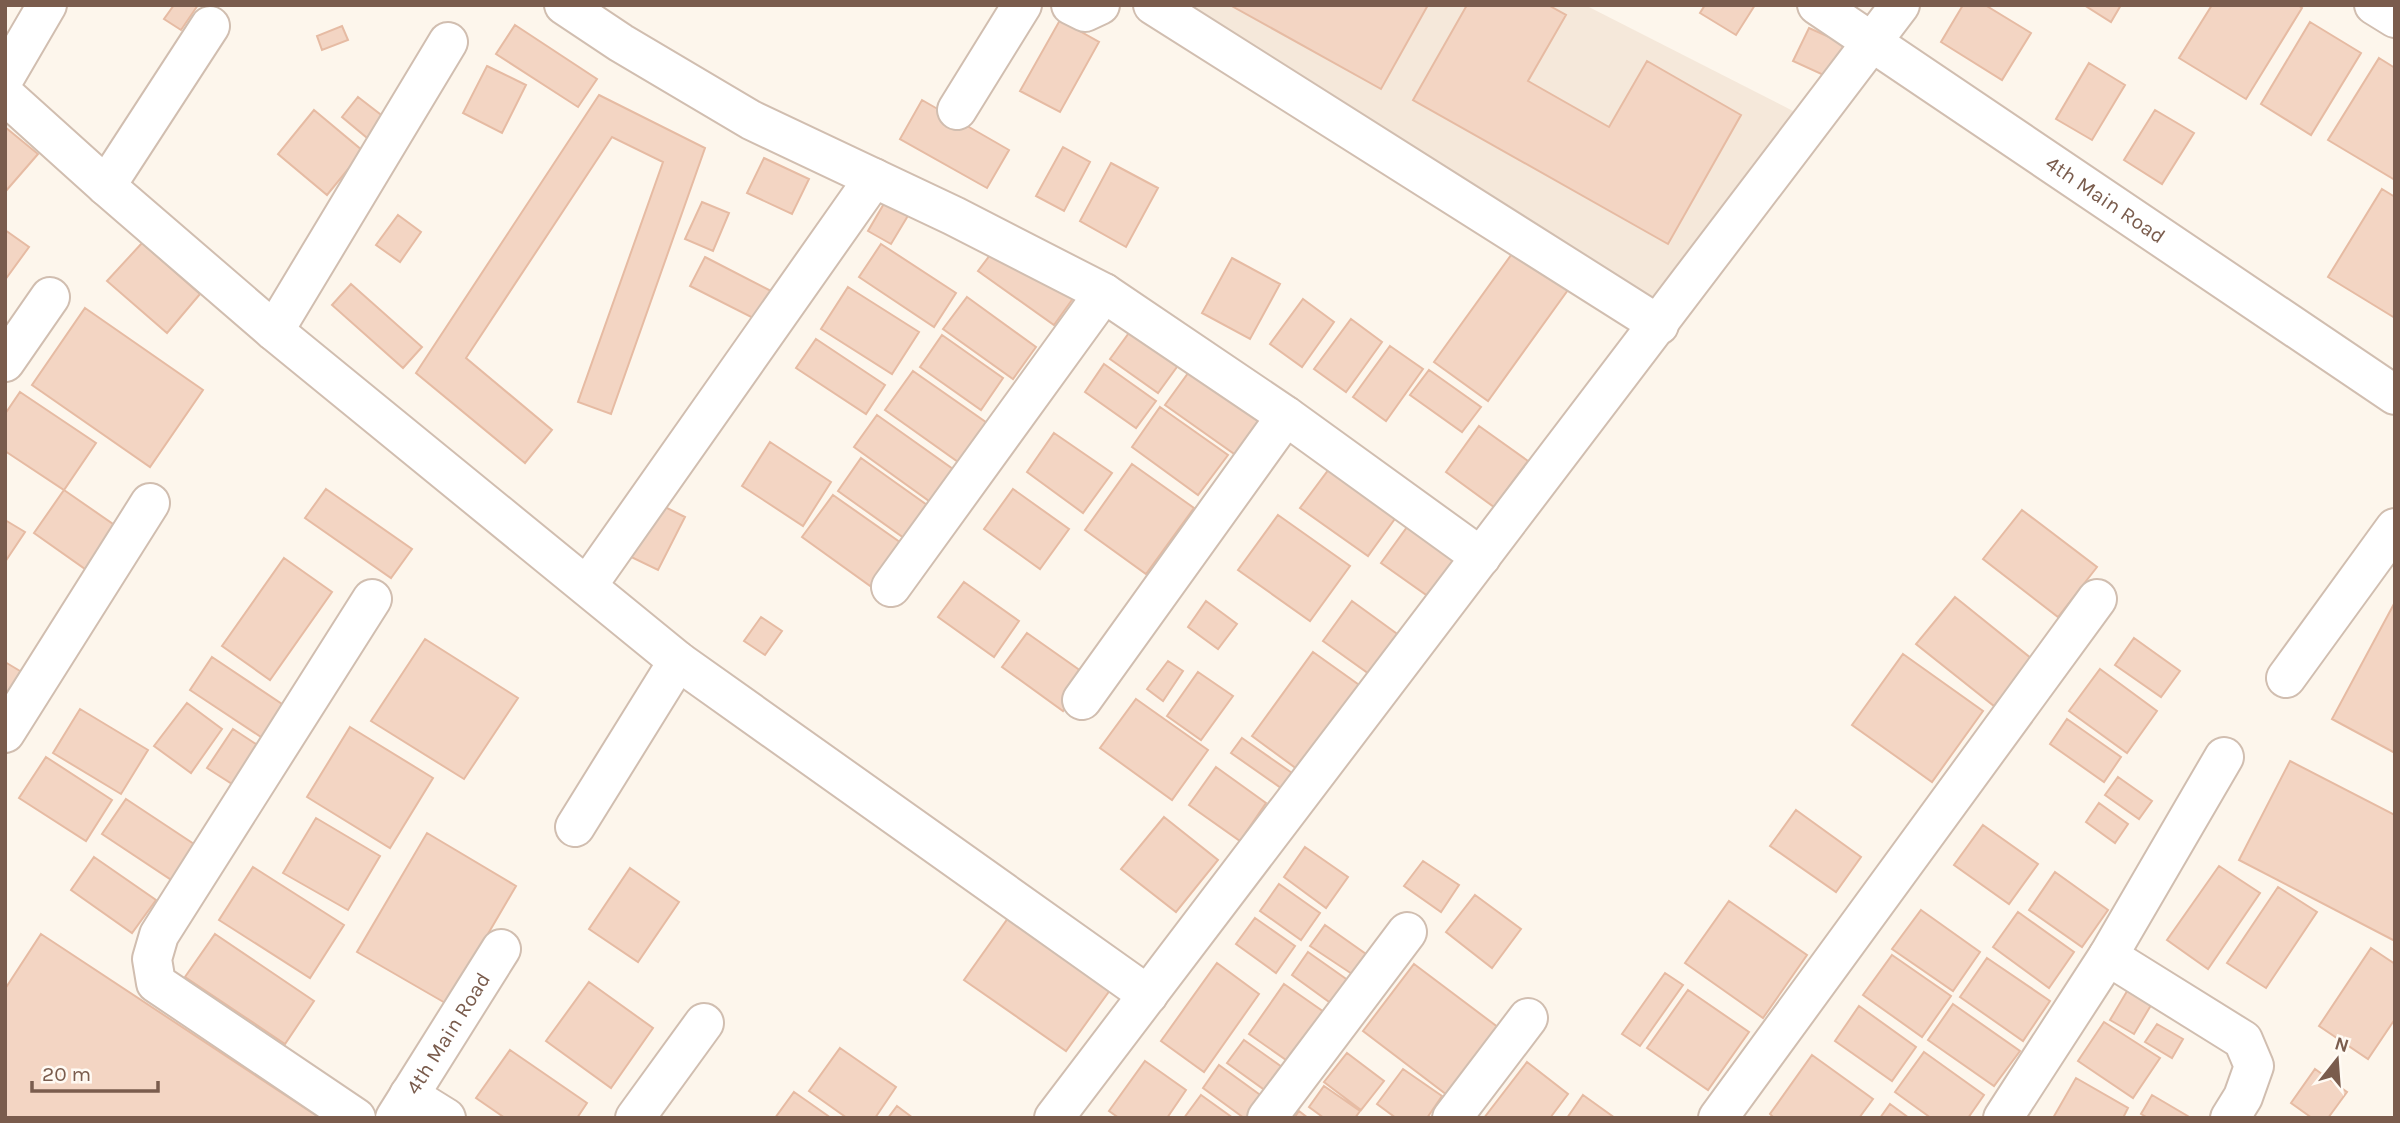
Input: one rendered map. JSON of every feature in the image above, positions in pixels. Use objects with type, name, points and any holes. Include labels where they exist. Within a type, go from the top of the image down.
[{"type":"street","points":[[5,77],[47,5]]},
{"type":"street","points":[[564,5],[621,43],[751,120],[954,216],[1104,293],[1286,416],[1480,557]]},
{"type":"street","points":[[957,110],[1022,5]]},
{"type":"street","points":[[1071,5],[1085,12],[1100,5]]},
{"type":"street","points":[[1153,5],[1658,325]]},
{"type":"street","name":"4th Main Road","points":[[1817,5],[2395,395]]},
{"type":"street","points":[[1054,1118],[1900,5]]},
{"type":"street","points":[[2374,5],[2395,18]]},
{"type":"street","points":[[106,186],[210,26]]},
{"type":"street","points":[[274,331],[448,42]]},
{"type":"street","points":[[5,94],[106,186],[274,331],[678,661],[1148,995]]},
{"type":"street","points":[[587,586],[874,178]]},
{"type":"street","points":[[891,587],[1104,293]]},
{"type":"street","points":[[5,362],[50,297]]},
{"type":"street","points":[[1082,700],[1286,416]]},
{"type":"street","points":[[5,733],[150,503]]},
{"type":"street","points":[[2286,678],[2395,528]]},
{"type":"street","points":[[1718,1118],[2097,598]]},
{"type":"street","points":[[356,1118],[156,983],[152,959],[159,935],[372,599]]},
{"type":"street","points":[[575,827],[678,661]]},
{"type":"street","points":[[2003,1118],[2108,956],[2224,757]]},
{"type":"street","points":[[1267,1118],[1406,932]]},
{"type":"street","name":"4th Main Road","points":[[402,1107],[500,949]]},
{"type":"street","points":[[2108,956],[2243,1040],[2254,1066],[2243,1097],[2230,1118]]},
{"type":"street","points":[[1452,1118],[1528,1018]]},
{"type":"street","points":[[635,1118],[704,1023]]},
{"type":"street","points":[[402,1107],[446,1118]]},
{"type":"shaded area","points":[[1135,5],[1585,5],[1797,113],[1660,311]]},
{"type":"building","points":[[174,5],[198,5],[181,30],[164,19]]},
{"type":"building","points":[[1230,5],[1428,5],[1381,89]]},
{"type":"building","points":[[1467,5],[1548,5],[1566,15],[1528,81],[1609,127],[1647,61],[1741,115],[1668,244],[1413,100]]},
{"type":"building","points":[[1705,5],[1755,5],[1736,35],[1700,13]]},
{"type":"building","points":[[1963,5],[1985,5],[2031,33],[2002,80],[1941,42]]},
{"type":"building","points":[[2084,5],[2121,5],[2111,22]]},
{"type":"building","points":[[2212,5],[2298,5],[2302,8],[2246,99],[2179,58]]},
{"type":"building","points":[[1060,20],[1099,42],[1060,112],[1020,91]]},
{"type":"building","points":[[2310,22],[2361,53],[2311,135],[2261,104]]},
{"type":"building","points":[[515,25],[597,79],[578,107],[496,54]]},
{"type":"building","points":[[342,26],[348,40],[322,50],[317,36]]},
{"type":"building","points":[[1809,28],[1845,44],[1830,78],[1793,61]]},
{"type":"building","points":[[2379,58],[2395,68],[2395,180],[2328,140]]},
{"type":"building","points":[[2089,63],[2125,85],[2092,140],[2056,119]]},
{"type":"building","points":[[487,66],[526,85],[502,133],[463,113]]},
{"type":"building","points":[[599,95],[705,148],[611,414],[578,402],[663,162],[612,137],[466,358],[552,430],[525,463],[416,373]]},
{"type":"building","points":[[358,97],[389,121],[372,142],[342,117]]},
{"type":"building","points":[[922,100],[1009,150],[987,188],[900,139]]},
{"type":"building","points":[[314,110],[363,151],[327,195],[278,154]]},
{"type":"building","points":[[2155,110],[2194,133],[2162,184],[2124,160]]},
{"type":"building","points":[[5,127],[38,154],[5,192]]},
{"type":"building","points":[[1063,147],[1090,162],[1064,211],[1036,196]]},
{"type":"building","points":[[764,158],[809,179],[792,214],[747,193]]},
{"type":"building","points":[[1111,163],[1158,188],[1126,247],[1080,221]]},
{"type":"building","points":[[2382,189],[2395,197],[2395,318],[2328,277]]},
{"type":"building","points":[[892,190],[915,204],[891,244],[868,231]]},
{"type":"building","points":[[702,202],[729,213],[713,251],[685,239]]},
{"type":"building","points":[[398,215],[421,232],[400,262],[376,245]]},
{"type":"building","points":[[5,230],[29,247],[5,280]]},
{"type":"building","points":[[142,243],[200,294],[167,333],[107,281]]},
{"type":"building","points":[[999,243],[1074,297],[1054,325],[978,271]]},
{"type":"building","points":[[881,244],[956,293],[934,327],[859,277]]},
{"type":"building","points":[[1519,244],[1573,283],[1488,401],[1434,362]]},
{"type":"building","points":[[705,257],[775,293],[759,321],[690,286]]},
{"type":"building","points":[[1232,258],[1280,284],[1250,339],[1202,313]]},
{"type":"building","points":[[351,284],[422,347],[403,368],[332,305]]},
{"type":"building","points":[[848,287],[919,332],[892,374],[821,329]]},
{"type":"building","points":[[967,297],[1036,347],[1013,379],[943,329]]},
{"type":"building","points":[[1303,299],[1334,322],[1302,367],[1270,344]]},
{"type":"building","points":[[85,308],[203,390],[150,467],[32,385]]},
{"type":"building","points":[[1351,319],[1382,342],[1346,392],[1314,369]]},
{"type":"building","points":[[1134,326],[1182,360],[1158,393],[1110,359]]},
{"type":"building","points":[[942,335],[1003,378],[981,410],[920,367]]},
{"type":"building","points":[[816,339],[885,385],[866,414],[796,368]]},
{"type":"building","points":[[1390,346],[1423,369],[1386,421],[1353,397]]},
{"type":"building","points":[[1104,364],[1156,401],[1136,428],[1085,392]]},
{"type":"building","points":[[1194,365],[1268,418],[1240,458],[1165,405]]},
{"type":"building","points":[[1429,370],[1481,407],[1462,432],[1410,395]]},
{"type":"building","points":[[913,371],[990,425],[961,464],[885,410]]},
{"type":"building","points":[[20,392],[96,443],[64,490],[5,451],[5,414]]},
{"type":"building","points":[[1160,407],[1228,455],[1198,495],[1132,447]]},
{"type":"building","points":[[877,415],[960,474],[936,506],[854,447]]},
{"type":"building","points":[[1479,426],[1528,461],[1494,507],[1446,472]]},
{"type":"building","points":[[1054,433],[1112,473],[1083,513],[1027,472]]},
{"type":"building","points":[[770,442],[831,482],[803,526],[742,486]]},
{"type":"building","points":[[861,458],[927,505],[904,538],[838,491]]},
{"type":"building","points":[[1335,461],[1402,509],[1368,556],[1300,508]]},
{"type":"building","points":[[1132,464],[1194,508],[1146,574],[1085,530]]},
{"type":"building","points":[[326,489],[412,549],[391,578],[305,518]]},
{"type":"building","points":[[1013,489],[1069,529],[1040,569],[984,529]]},
{"type":"building","points":[[64,490],[126,533],[95,576],[34,533]]},
{"type":"building","points":[[833,495],[904,545],[873,588],[802,537]]},
{"type":"building","points":[[651,500],[685,517],[658,570],[625,554]]},
{"type":"building","points":[[2022,510],[2097,567],[2058,617],[1983,559]]},
{"type":"building","points":[[1278,515],[1350,566],[1310,621],[1238,570]]},
{"type":"building","points":[[5,520],[25,532],[5,562]]},
{"type":"building","points":[[1410,523],[1461,560],[1432,599],[1381,563]]},
{"type":"building","points":[[284,558],[332,592],[270,680],[222,646]]},
{"type":"building","points":[[964,582],[1019,621],[994,657],[938,617]]},
{"type":"building","points":[[1955,597],[2032,659],[1994,706],[1916,644]]},
{"type":"building","points":[[1206,601],[1237,624],[1218,649],[1188,627]]},
{"type":"building","points":[[1352,601],[1400,636],[1372,676],[1323,641]]},
{"type":"building","points":[[2395,602],[2395,753],[2332,719]]},
{"type":"building","points":[[761,617],[782,631],[765,655],[744,641]]},
{"type":"building","points":[[1027,633],[1088,676],[1063,711],[1002,667]]},
{"type":"building","points":[[2134,638],[2180,671],[2161,697],[2115,665]]},
{"type":"building","points":[[425,639],[518,698],[464,779],[371,721]]},
{"type":"building","points":[[1313,652],[1362,687],[1301,772],[1252,736]]},
{"type":"building","points":[[1903,654],[1983,711],[1932,782],[1852,725]]},
{"type":"building","points":[[212,657],[285,706],[264,739],[190,690]]},
{"type":"building","points":[[1168,661],[1183,671],[1163,701],[1147,689]]},
{"type":"building","points":[[5,662],[25,674],[5,706]]},
{"type":"building","points":[[2100,669],[2157,711],[2127,753],[2069,711]]},
{"type":"building","points":[[1198,672],[1233,696],[1201,740],[1167,716]]},
{"type":"building","points":[[1136,699],[1208,750],[1172,800],[1100,748]]},
{"type":"building","points":[[187,703],[222,729],[191,773],[154,746]]},
{"type":"building","points":[[80,709],[148,750],[121,794],[53,753]]},
{"type":"building","points":[[2067,719],[2121,757],[2104,782],[2050,744]]},
{"type":"building","points":[[350,727],[433,778],[390,848],[307,797]]},
{"type":"building","points":[[233,729],[265,750],[240,789],[207,768]]},
{"type":"building","points":[[1242,738],[1292,773],[1281,788],[1231,753]]},
{"type":"building","points":[[46,757],[112,800],[86,841],[19,798]]},
{"type":"building","points":[[2290,761],[2395,815],[2395,941],[2239,860]]},
{"type":"building","points":[[1216,767],[1266,803],[1240,841],[1189,805]]},
{"type":"building","points":[[2118,777],[2152,801],[2139,819],[2105,795]]},
{"type":"building","points":[[126,799],[203,850],[179,885],[102,834]]},
{"type":"building","points":[[2099,803],[2128,824],[2115,843],[2086,822]]},
{"type":"building","points":[[1796,810],[1861,857],[1836,892],[1770,846]]},
{"type":"building","points":[[1164,817],[1218,860],[1176,912],[1121,869]]},
{"type":"building","points":[[316,818],[380,856],[348,910],[283,873]]},
{"type":"building","points":[[1983,825],[2038,864],[2009,904],[1954,865]]},
{"type":"building","points":[[427,833],[516,886],[447,1004],[357,952]]},
{"type":"building","points":[[1305,847],[1348,877],[1326,908],[1284,877]]},
{"type":"building","points":[[94,857],[156,900],[132,933],[71,890]]},
{"type":"building","points":[[1423,861],[1459,885],[1441,912],[1404,886]]},
{"type":"building","points":[[2219,866],[2260,893],[2208,969],[2167,940]]},
{"type":"building","points":[[253,867],[344,925],[310,978],[219,920]]},
{"type":"building","points":[[630,868],[679,902],[638,962],[589,929]]},
{"type":"building","points":[[2055,872],[2108,910],[2082,947],[2029,910]]},
{"type":"building","points":[[1279,884],[1320,913],[1301,940],[1260,911]]},
{"type":"building","points":[[2278,887],[2317,912],[2266,988],[2227,963]]},
{"type":"building","points":[[1475,895],[1521,929],[1492,968],[1446,932]]},
{"type":"building","points":[[1729,901],[1807,955],[1763,1018],[1685,963]]},
{"type":"building","points":[[1921,910],[1980,952],[1953,991],[1892,949]]},
{"type":"building","points":[[2018,912],[2074,952],[2049,988],[1993,947]]},
{"type":"building","points":[[1011,914],[1113,986],[1066,1051],[964,980]]},
{"type":"building","points":[[1255,918],[1295,946],[1276,973],[1236,944]]},
{"type":"building","points":[[1325,925],[1366,954],[1352,974],[1310,946]]},
{"type":"building","points":[[41,934],[320,1118],[5,1118],[5,989]]},
{"type":"building","points":[[215,934],[314,1001],[285,1044],[185,977]]},
{"type":"building","points":[[2371,948],[2395,964],[2395,1019],[2368,1059],[2319,1026]]},
{"type":"building","points":[[1308,952],[1349,981],[1332,1004],[1292,975]]},
{"type":"building","points":[[1892,955],[1951,996],[1922,1037],[1863,995]]},
{"type":"building","points":[[1987,958],[2050,1001],[2023,1041],[1960,997]]},
{"type":"building","points":[[1217,963],[1259,994],[1204,1072],[1161,1041]]},
{"type":"building","points":[[1414,964],[1507,1034],[1455,1101],[1363,1031]]},
{"type":"building","points":[[1665,973],[1683,985],[1640,1046],[1622,1034]]},
{"type":"building","points":[[2133,981],[2157,995],[2134,1034],[2110,1020]]},
{"type":"building","points":[[589,982],[653,1028],[611,1088],[546,1041]]},
{"type":"building","points":[[1284,984],[1324,1012],[1289,1062],[1249,1034]]},
{"type":"building","points":[[1688,990],[1749,1032],[1708,1090],[1647,1048]]},
{"type":"building","points":[[1953,1004],[2020,1051],[1994,1086],[1928,1040]]},
{"type":"building","points":[[1859,1006],[1916,1047],[1892,1081],[1835,1041]]},
{"type":"building","points":[[2104,1022],[2160,1058],[2133,1098],[2078,1061]]},
{"type":"building","points":[[2157,1024],[2183,1039],[2172,1058],[2145,1042]]},
{"type":"building","points":[[1244,1040],[1282,1067],[1266,1091],[1227,1063]]},
{"type":"building","points":[[840,1048],[896,1087],[875,1118],[847,1118],[809,1091]]},
{"type":"building","points":[[510,1050],[587,1103],[577,1118],[505,1118],[476,1098]]},
{"type":"building","points":[[1924,1052],[1984,1095],[1968,1118],[1931,1118],[1895,1092]]},
{"type":"building","points":[[1347,1053],[1384,1081],[1361,1110],[1324,1082]]},
{"type":"building","points":[[1812,1055],[1873,1099],[1859,1118],[1774,1118],[1770,1114]]},
{"type":"building","points":[[1145,1061],[1186,1090],[1167,1118],[1119,1118],[1109,1111]]},
{"type":"building","points":[[1527,1062],[1568,1094],[1550,1118],[1484,1118]]},
{"type":"building","points":[[1219,1065],[1263,1097],[1249,1118],[1244,1118],[1203,1088]]},
{"type":"building","points":[[1403,1069],[1442,1096],[1427,1118],[1396,1118],[1377,1104]]},
{"type":"building","points":[[2315,1069],[2347,1092],[2328,1118],[2312,1118],[2291,1103]]},
{"type":"building","points":[[2076,1078],[2128,1108],[2123,1118],[2053,1118]]},
{"type":"building","points":[[1324,1086],[1360,1111],[1355,1118],[1324,1118],[1309,1107]]},
{"type":"building","points":[[794,1092],[831,1118],[775,1118]]},
{"type":"building","points":[[1201,1095],[1233,1118],[1184,1118]]},
{"type":"building","points":[[1583,1095],[1615,1118],[1567,1118]]},
{"type":"building","points":[[2152,1095],[2191,1118],[2148,1118],[2141,1114]]},
{"type":"building","points":[[1890,1104],[1909,1118],[1880,1118]]},
{"type":"building","points":[[897,1106],[913,1118],[888,1118]]},
{"type":"building","points":[[1299,1111],[1308,1118],[1294,1118]]}]
